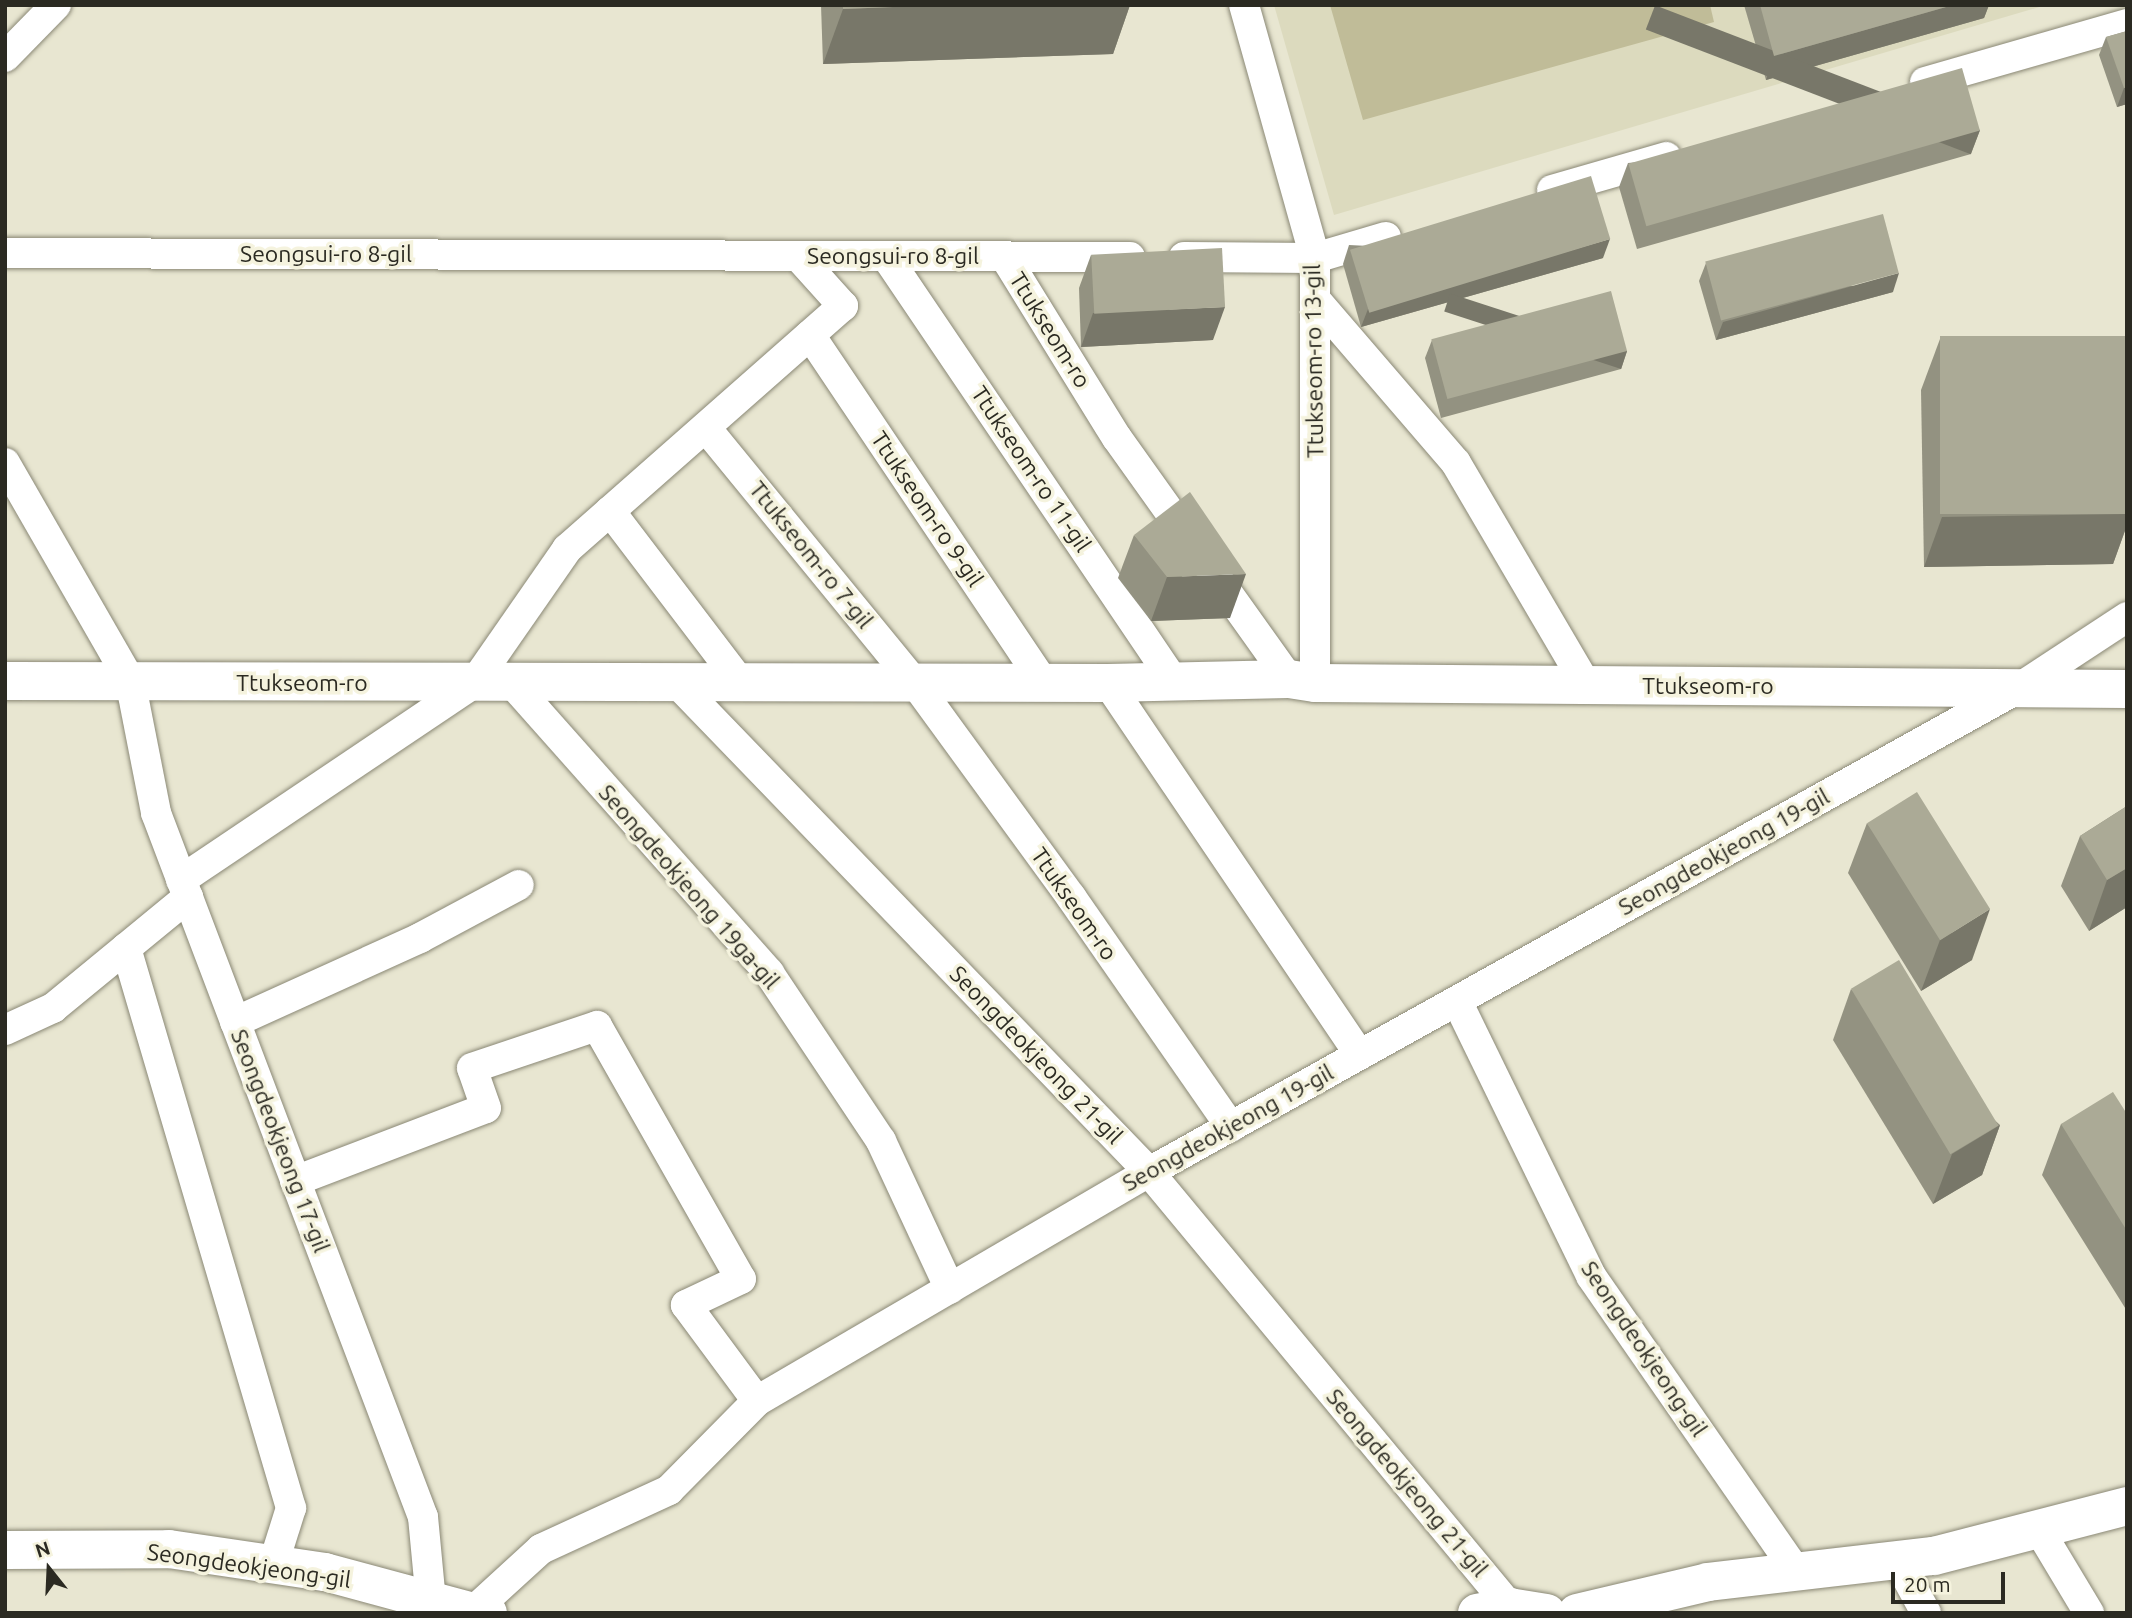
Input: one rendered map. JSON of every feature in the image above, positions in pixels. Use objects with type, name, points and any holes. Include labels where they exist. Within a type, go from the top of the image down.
[{"type":"main road","name":"Ttukseom-ro","points":[[5,681],[1302,681],[2127,689]]},
{"type":"main road","points":[[1577,1613],[1709,1582],[1934,1556],[2127,1506]]},
{"type":"main road","name":"Seongdeokjeong-gil","points":[[5,1550],[169,1549],[325,1572],[477,1612]]},
{"type":"main road","points":[[1500,1611],[1547,1613]]},
{"type":"street","points":[[5,57],[56,5]]},
{"type":"street","name":"Ttukseom-ro 13-gil","points":[[1244,5],[1315,258],[1302,681]]},
{"type":"street","points":[[1900,89],[2127,24]]},
{"type":"street","points":[[1528,197],[1688,151]]},
{"type":"street","name":"Seongsui-ro 8-gil","points":[[5,253],[1315,258],[1408,231]]},
{"type":"street","points":[[5,1030],[53,1008],[126,948],[185,888],[474,683],[567,549],[844,306],[798,256]]},
{"type":"street","name":"Ttukseom-ro 11-gil","points":[[886,256],[1175,683]]},
{"type":"street","name":"Ttukseom-ro","points":[[1005,257],[1117,438],[1302,681]]},
{"type":"street","points":[[1315,299],[1456,463],[1586,685]]},
{"type":"street","name":"Ttukseom-ro 9-gil","points":[[810,335],[1044,683]]},
{"type":"street","name":"Ttukseom-ro 7-gil","points":[[706,428],[915,683]]},
{"type":"street","points":[[5,463],[130,680]]},
{"type":"street","points":[[610,511],[741,682]]},
{"type":"street","name":"Seongdeokjeong 19-gil","points":[[477,1612],[541,1549],[669,1490],[757,1401],[1149,1172],[2019,688],[2127,617]]},
{"type":"street","name":"Seongdeokjeong 17-gil","points":[[130,680],[156,813],[423,1517],[431,1601]]},
{"type":"street","name":"Seongdeokjeong 19ga-gil","points":[[511,682],[769,974],[881,1140],[950,1289]]},
{"type":"street","name":"Seongdeokjeong 21-gil","points":[[677,683],[1149,1172],[1500,1611]]},
{"type":"street","name":"Ttukseom-ro","points":[[915,683],[1071,897],[1231,1127]]},
{"type":"street","points":[[1108,683],[1360,1055]]},
{"type":"street","points":[[235,1022],[420,938],[519,885]]},
{"type":"street","points":[[126,948],[291,1508],[273,1564]]},
{"type":"street","name":"Seongdeokjeong-gil","points":[[1457,1001],[1591,1276],[1797,1572]]},
{"type":"street","points":[[295,1181],[486,1108],[472,1068],[597,1026],[741,1279],[686,1305],[757,1401]]},
{"type":"street","points":[[2038,1528],[2089,1613]]},
{"type":"street","points":[[1897,1560],[1926,1613]]},
{"type":"shaded area","points":[[1274,5],[2046,5],[1334,215]]},
{"type":"shaded area","points":[[1330,5],[1710,5],[1714,22],[1363,120]]},
{"type":"building","points":[[843,5],[943,5],[843,9]]},
{"type":"building","points":[[1760,5],[1953,5],[1774,56]]},
{"type":"building","points":[[2127,31],[2127,87],[2124,88],[2106,37]]},
{"type":"building","points":[[1962,68],[1980,130],[1646,226],[1628,164]]},
{"type":"building","points":[[1591,176],[1610,239],[1369,313],[1350,250]]},
{"type":"building","points":[[1883,214],[1899,273],[1721,321],[1705,262]]},
{"type":"building","points":[[1222,248],[1225,307],[1094,314],[1091,255]]},
{"type":"building","points":[[1611,291],[1627,351],[1447,399],[1431,339]]},
{"type":"building","points":[[1940,336],[2127,336],[2127,514],[1940,514]]},
{"type":"building","points":[[1190,492],[1246,574],[1167,577],[1134,535]]},
{"type":"building","points":[[1917,792],[1990,909],[1940,940],[1867,823]]},
{"type":"building","points":[[2127,806],[2127,868],[2107,880],[2080,836]]},
{"type":"building","points":[[1899,960],[1998,1125],[1950,1154],[1851,989]]},
{"type":"building","points":[[2113,1092],[2127,1114],[2127,1231],[2061,1124]]}]
